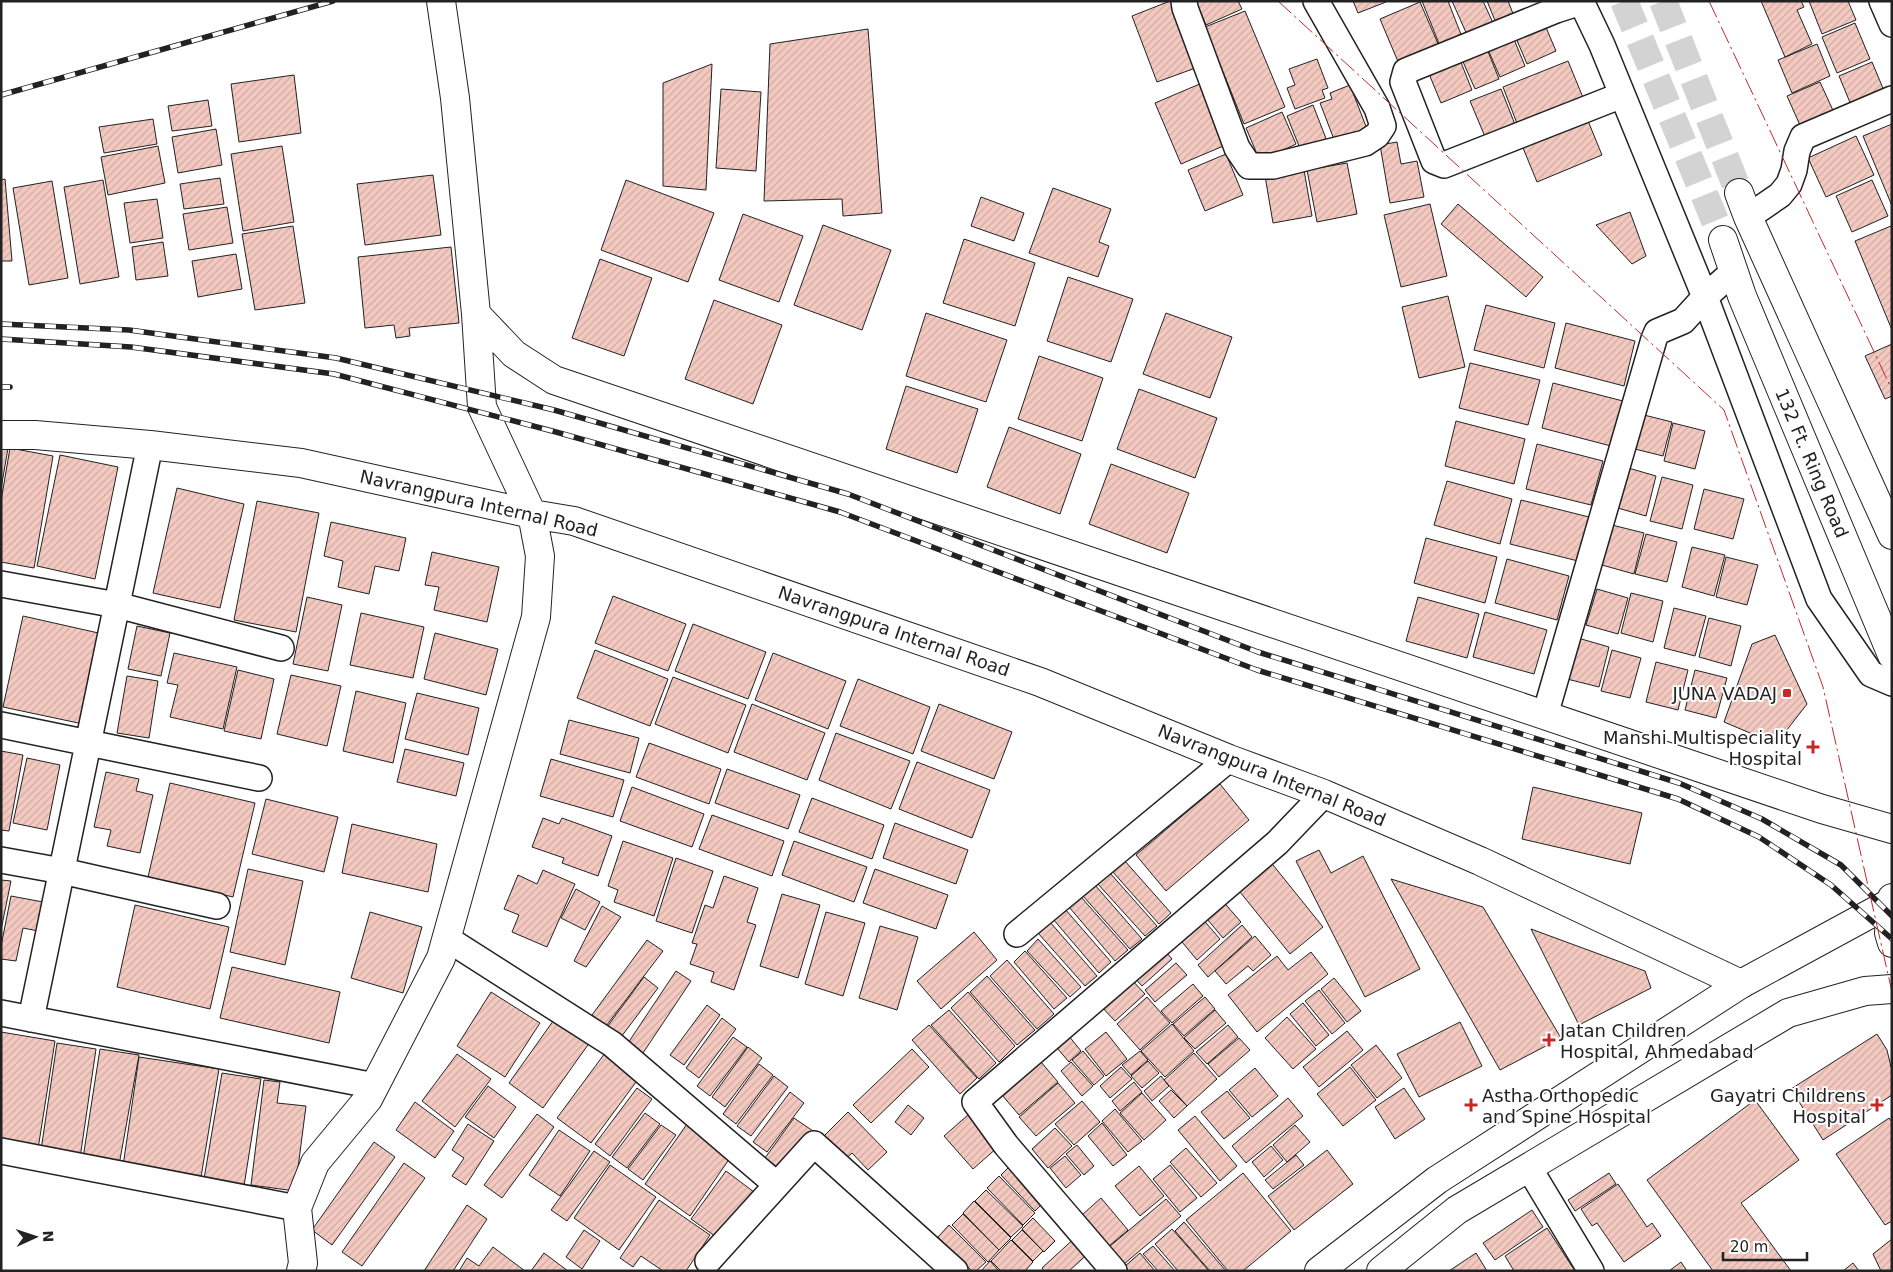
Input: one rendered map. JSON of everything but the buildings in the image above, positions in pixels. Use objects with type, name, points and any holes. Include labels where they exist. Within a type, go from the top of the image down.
[{"type":"street","points":[[307,1268],[296,1208],[315,1163],[368,1099],[441,958],[536,617],[540,556],[532,514],[482,407],[476,314],[455,98],[441,1]]},
{"type":"street","points":[[1184,1],[1184,8],[1237,148],[1249,166],[1273,166],[1365,143],[1377,135],[1383,126],[1377,108],[1316,1]]},
{"type":"street","points":[[1882,1],[1892,24]]},
{"type":"street","points":[[1622,95],[1444,165],[1434,161],[1403,82],[1406,71],[1556,10],[1581,2],[1602,45],[1706,297],[1819,599],[1871,674],[1892,683]]},
{"type":"street","points":[[1892,99],[1804,137],[1797,152],[1789,184],[1780,196],[1743,205],[1892,535]]},
{"type":"street","name":"132 Ft. Ring Road","points":[[1723,240],[1742,296],[1892,655]]},
{"type":"street","points":[[1545,715],[1654,339],[1657,332],[1683,321],[1734,271]]},
{"type":"street","points":[[476,314],[514,354],[554,380],[1822,808],[1892,829]]},
{"type":"street","name":"Navrangpura Internal Road","points":[[1,435],[35,435],[301,463],[532,514],[574,521],[1040,682],[1230,759],[1324,794],[1480,860],[1742,984]]},
{"type":"street","points":[[31,1019],[150,446]]},
{"type":"street","points":[[1,584],[116,605],[281,648]]},
{"type":"street","points":[[1,725],[259,778]]},
{"type":"street","points":[[1017,934],[1230,759]]},
{"type":"street","points":[[1114,1271],[1006,1145],[974,1102],[1277,843],[1324,794]]},
{"type":"street","points":[[1,860],[62,871],[217,906]]},
{"type":"street","points":[[1320,1271],[1437,1180],[1742,984],[1891,900]]},
{"type":"street","points":[[1891,900],[1889,933],[1892,943]]},
{"type":"street","points":[[446,938],[612,1044],[777,1185]]},
{"type":"street","points":[[1381,1271],[1458,1210],[1788,1013],[1866,991],[1892,989]]},
{"type":"street","points":[[1,1013],[375,1086]]},
{"type":"street","points":[[708,1261],[814,1144],[955,1271]]},
{"type":"street","points":[[1,1151],[296,1208]]},
{"type":"street","points":[[1528,1168],[1592,1271]]},
{"type":"tunnel","points":[[1624,1],[1723,240]]},
{"type":"tunnel","points":[[1663,1],[1739,193]]},
{"type":"railway","points":[[1,95],[333,1]]},
{"type":"railway","points":[[1,324],[129,330],[336,358],[554,410],[848,494],[1258,652],[1679,783],[1762,819],[1841,865],[1892,916]]},
{"type":"railway","points":[[1,339],[131,347],[334,374],[556,432],[840,512],[1257,670],[1678,799],[1759,837],[1831,885],[1892,939]]},
{"type":"railway","points":[[1,387],[10,387]]},
{"type":"power","points":[[1278,1],[1724,410],[1823,687],[1892,992]]},
{"type":"power","points":[[1709,1],[1892,390]]},
{"type":"place","name":"JUNA VADAJ","points":[[1787,693]]},
{"type":"place","name":"Manshi Multispeciality Hospital","points":[[1813,747]]},
{"type":"place","name":"Jatan Children Hospital, Ahmedabad","points":[[1549,1040]]},
{"type":"place","name":"Astha Orthopedic and Spine Hospital","points":[[1471,1105]]},
{"type":"place","name":"Gayatri Childrens Hospital","points":[[1877,1105]]}]
